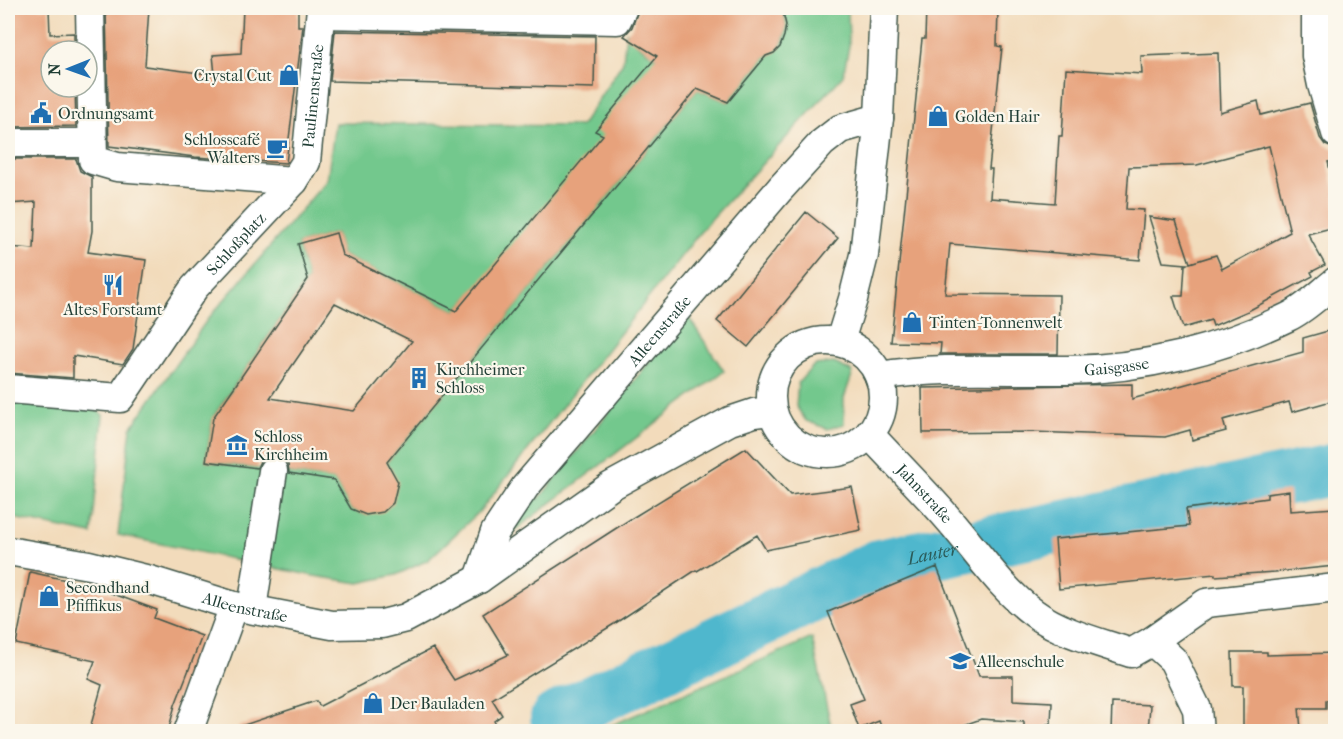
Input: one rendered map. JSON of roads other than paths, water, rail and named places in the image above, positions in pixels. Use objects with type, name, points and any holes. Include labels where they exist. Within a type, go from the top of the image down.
[{"type":"street","points":[[90,8],[93,160],[117,167],[294,181]]},
{"type":"street","points":[[321,11],[617,20],[623,8]]},
{"type":"street","points":[[840,341],[864,255],[879,118],[884,8]]},
{"type":"street","points":[[1316,8],[1316,56],[1335,133]]},
{"type":"street","name":"Paulinenstraße","points":[[294,181],[306,162],[321,11]]},
{"type":"street","name":"Alleenstraße","points":[[479,579],[495,532],[525,487],[780,189],[822,143],[840,129],[879,118]]},
{"type":"street","points":[[8,143],[92,143]]},
{"type":"street","name":"Schloßplatz","points":[[8,389],[120,398],[194,288],[294,181]]},
{"type":"street","name":"Gaisgasse","points":[[879,376],[907,371],[1070,370],[1148,363],[1214,346],[1290,316],[1335,281]]},
{"type":"street","points":[[824,340],[840,341],[866,357],[879,376],[883,396],[880,417],[870,435],[844,452],[813,453],[786,438],[771,411],[770,386],[781,363],[800,347],[824,340]]},
{"type":"street","name":"Alleenstraße","points":[[8,550],[89,565],[243,607],[332,625],[382,624],[406,618],[479,579],[611,486],[730,421],[754,413],[771,411]]},
{"type":"street","name":"Jahnstraße","points":[[870,435],[950,521],[1025,607],[1057,626],[1131,653],[1206,603],[1335,588]]},
{"type":"street","points":[[188,732],[243,607],[273,471]]},
{"type":"street","points":[[1152,641],[1173,660],[1197,709],[1199,732]]},
{"type":"waterway","name":"Lauter","points":[[556,718],[879,565],[1336,469]]},
{"type":"place","name":"Crystal Cut","points":[[289,75]]},
{"type":"place","name":"Ordnungsamt","points":[[41,113]]},
{"type":"place","name":"Golden Hair","points":[[938,116]]},
{"type":"place","name":"Schlosscafé Walters","points":[[277,148]]},
{"type":"place","name":"Altes Forstamt","points":[[113,285]]},
{"type":"place","name":"Tinten-Tonnenwelt","points":[[912,322]]},
{"type":"place","name":"Kirchheimer Schloss","points":[[419,378]]},
{"type":"place","name":"Schloss Kirchheim","points":[[237,445]]},
{"type":"place","name":"Secondhand Pfiffikus","points":[[49,596]]},
{"type":"place","name":"Alleenschule","points":[[960,661]]},
{"type":"place","name":"Der Bauladen","points":[[373,703]]}]
